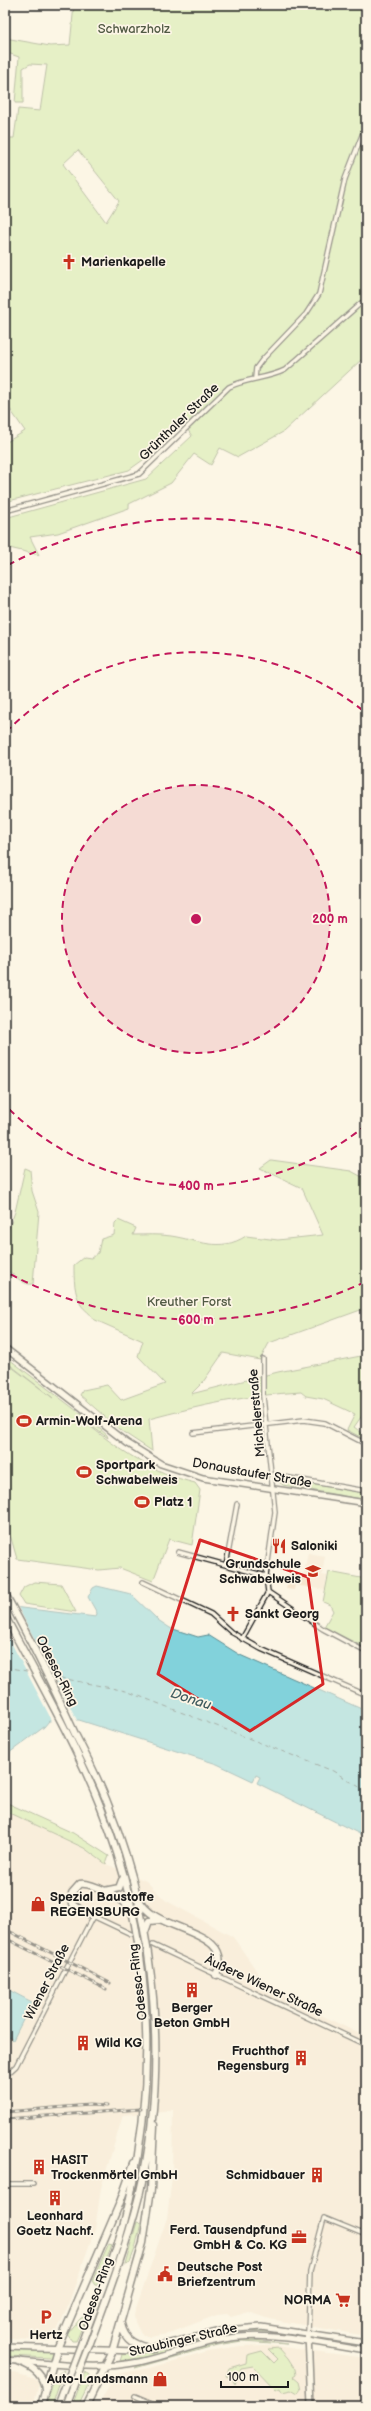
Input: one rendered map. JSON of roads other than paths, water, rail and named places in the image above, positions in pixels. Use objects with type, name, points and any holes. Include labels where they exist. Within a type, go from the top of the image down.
[{"type":"highway","name":"Odessa-Ring","points":[[5,1594],[63,1708],[109,1806],[135,1889],[144,1935],[153,1996],[153,2114],[139,2196],[117,2269],[66,2406]]},
{"type":"highway","name":"Odessa-Ring","points":[[5,1616],[90,1783],[104,1815],[123,1875],[123,1883],[131,1910],[145,1996],[146,2077],[144,2113],[141,2141],[131,2194],[121,2232],[58,2406]]},
{"type":"highway","points":[[93,1916],[75,1906],[72,1893],[76,1887],[85,1883],[126,1903],[131,1910]]},
{"type":"highway","points":[[103,1891],[115,1890],[123,1883]]},
{"type":"highway","points":[[135,1889],[143,1907],[165,1921],[214,1946],[221,1956],[216,1975]]},
{"type":"highway","points":[[144,1935],[149,1921],[156,1919],[165,1921]]},
{"type":"highway","points":[[86,2406],[112,2352],[121,2323],[147,2220],[151,2189],[153,2114]]},
{"type":"highway","points":[[41,2406],[58,2349],[119,2205],[141,2141]]},
{"type":"highway","points":[[121,2323],[124,2334],[133,2344],[153,2349]]},
{"type":"highway","points":[[18,2361],[31,2366],[40,2375],[46,2392]]},
{"type":"main road","name":"Donaustaufer Straße","points":[[5,1348],[127,1443],[151,1459],[203,1478],[366,1503]]},
{"type":"main road","name":"Straubinger Straße","points":[[5,2347],[112,2352],[153,2349],[213,2332],[261,2327],[366,2342]]},
{"type":"main road","points":[[308,2334],[311,2406]]},
{"type":"main road","name":"Straubinger Straße","points":[[5,2360],[106,2366],[139,2362],[207,2343],[239,2336],[263,2336],[366,2351]]},
{"type":"street","points":[[255,378],[256,368],[262,360],[306,314],[319,294],[346,179],[366,125]]},
{"type":"street","name":"Grünthaler Straße","points":[[5,511],[139,474],[229,387],[241,381],[276,374],[285,370],[361,303],[366,301]]},
{"type":"street","name":"Michelerstraße","points":[[263,1359],[275,1512],[266,1576],[268,1592]]},
{"type":"street","points":[[193,1433],[267,1425],[293,1420],[318,1421],[366,1444]]},
{"type":"street","name":"Donaustaufer Straße","points":[[272,1475],[366,1491]]},
{"type":"street","points":[[226,1565],[237,1504]]},
{"type":"street","points":[[178,1552],[266,1576]]},
{"type":"street","points":[[143,1582],[211,1614],[231,1632],[242,1639],[366,1695]]},
{"type":"street","points":[[242,1639],[268,1592],[323,1629],[366,1652]]},
{"type":"street","points":[[93,1916],[131,1934]]},
{"type":"street","name":"Wiener Straße","points":[[5,2076],[16,2066],[93,1916]]},
{"type":"street","name":"Äußere Wiener Straße","points":[[153,1945],[366,2046]]},
{"type":"street","points":[[5,2184],[34,2184]]},
{"type":"street","points":[[308,2334],[310,2271],[324,2218],[366,2235]]},
{"type":"street","points":[[135,2396],[159,2406]]},
{"type":"water","name":"Donau","points":[[97,1586],[131,1594],[158,1620],[170,1628],[198,1637],[208,1635],[240,1655],[366,1711],[366,1837],[257,1783],[260,1777],[256,1775],[253,1781],[217,1764],[79,1720],[49,1721],[44,1727],[5,1756],[5,1606],[96,1617],[97,1613],[88,1597],[93,1588]]},
{"type":"water","points":[[5,1988],[32,2002],[13,2040],[5,2035]]},
{"type":"tunnel","points":[[131,1934],[153,1945]]},
{"type":"railway","points":[[5,1929],[110,1983]]},
{"type":"railway","points":[[5,1938],[106,1989]]},
{"type":"railway","points":[[5,2112],[89,2105],[107,2106]]},
{"type":"railway","points":[[5,2119],[141,2109]]},
{"type":"place","name":"Marienkapelle","points":[[69,262]]},
{"type":"place","name":"Armin-Wolf-Arena","points":[[24,1421]]},
{"type":"place","name":"Sportpark Schwabelweis","points":[[84,1472]]},
{"type":"place","name":"Platz 1","points":[[142,1502]]},
{"type":"place","name":"Saloniki","points":[[279,1546]]},
{"type":"place","name":"Grundschule Schwabelweis","points":[[313,1571]]},
{"type":"place","name":"Sankt Georg","points":[[233,1614]]},
{"type":"place","name":"Spezial Baustoffe REGENSBURG","points":[[38,1904]]},
{"type":"place","name":"Berger Beton GmbH","points":[[192,1990]]},
{"type":"place","name":"Wild KG","points":[[83,2043]]},
{"type":"place","name":"Fruchthof Regensburg","points":[[301,2058]]},
{"type":"place","name":"HASIT Trockenmörtel GmbH","points":[[39,2167]]},
{"type":"place","name":"Schmidbauer","points":[[317,2175]]},
{"type":"place","name":"Leonhard Goetz Nachf.","points":[[55,2198]]},
{"type":"place","name":"Ferd. Tausendpfund GmbH & Co. KG","points":[[299,2237]]},
{"type":"place","name":"Deutsche Post Briefzentrum","points":[[165,2274]]},
{"type":"place","name":"NORMA","points":[[343,2300]]},
{"type":"place","name":"Hertz","points":[[46,2317]]},
{"type":"place","name":"Auto-Landsmann","points":[[160,2379]]},
{"type":"park label","name":"Schwarzholz","points":[[134,29]]},
{"type":"park label","name":"Kreuther Forst","points":[[189,1302]]}]
